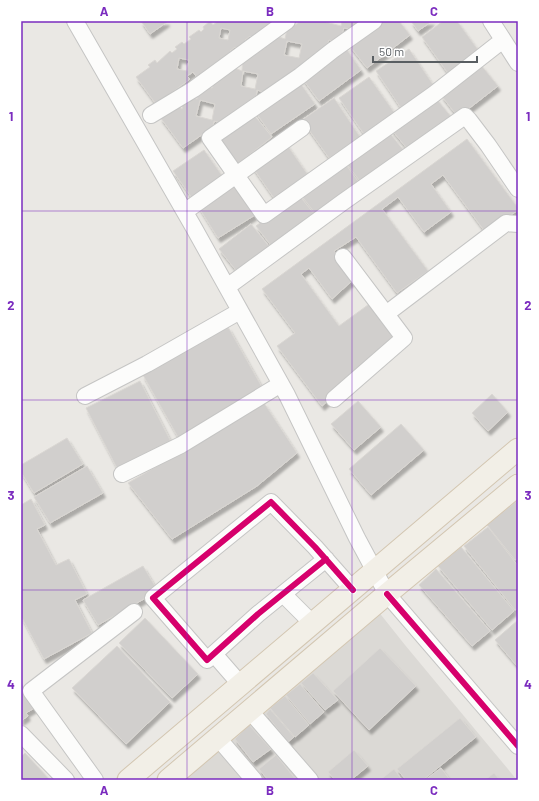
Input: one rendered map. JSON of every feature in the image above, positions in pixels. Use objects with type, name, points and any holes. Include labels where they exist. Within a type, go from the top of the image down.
[{"type":"main road","points":[[128,780],[518,449]]},
{"type":"main road","points":[[168,780],[518,485]]},
{"type":"street","points":[[75,21],[281,384],[357,538],[387,594],[518,746]]},
{"type":"street","points":[[151,114],[194,89],[287,21]]},
{"type":"street","points":[[374,21],[300,76],[210,138],[264,215],[434,94],[503,40]]},
{"type":"street","points":[[491,21],[518,63]]},
{"type":"street","points":[[227,287],[343,202],[465,116],[488,145],[518,189]]},
{"type":"street","points":[[190,208],[236,173],[237,174],[302,128]]},
{"type":"street","points":[[386,314],[506,223],[518,224]]},
{"type":"street","points":[[334,399],[404,338],[343,257]]},
{"type":"street","points":[[85,396],[148,364],[240,311]]},
{"type":"street","points":[[122,474],[181,445],[281,384]]},
{"type":"street","points":[[326,559],[258,614],[218,658],[207,660],[153,598],[271,502],[326,559],[353,590]]},
{"type":"street","points":[[283,594],[313,624]]},
{"type":"street","points":[[95,780],[31,691],[134,612]]},
{"type":"street","points":[[218,658],[241,685]]},
{"type":"street","points":[[250,711],[310,780]]},
{"type":"street","points":[[21,734],[66,780]]},
{"type":"street","points":[[218,738],[254,780]]},
{"type":"shaded area","points":[[374,606],[517,780],[167,780]]},
{"type":"building","points":[[141,21],[167,21],[167,22],[150,34]]},
{"type":"building","points":[[210,21],[213,25],[218,21],[274,21],[253,39],[250,36],[245,40],[248,43],[238,51],[235,47],[230,51],[232,53],[211,69],[210,67],[203,72],[205,74],[198,79],[193,72],[187,76],[190,79],[156,104],[136,77],[150,67],[148,65],[155,60],[157,63],[170,51],[172,53],[177,49],[175,47],[182,42],[184,44],[191,39],[189,37],[199,30],[201,32],[204,29],[203,27]],"holes":[[[221,28],[230,30],[228,40],[219,38]],[[179,58],[189,60],[187,71],[177,69]]]},
{"type":"building","points":[[301,21],[327,21],[326,22],[341,26],[342,21],[361,21],[357,30],[344,28],[339,43],[329,40],[325,49],[315,53],[313,62],[304,62],[298,75],[272,95],[257,90],[255,105],[228,115],[226,124],[214,121],[211,135],[203,134],[183,148],[160,117],[178,106],[182,109],[185,95],[197,99],[199,85],[212,88],[216,76],[230,66],[242,71],[243,56],[252,57],[270,44],[268,36],[273,35],[285,39],[288,24],[295,25]],"holes":[[[287,41],[302,44],[299,58],[284,55]],[[243,71],[258,74],[255,89],[241,86]],[[200,100],[215,104],[212,120],[196,116]]]},
{"type":"building","points":[[380,21],[399,21],[410,35],[367,68],[349,45]]},
{"type":"building","points":[[411,21],[432,21],[418,31]]},
{"type":"building","points":[[443,21],[457,21],[481,54],[450,76],[422,37]]},
{"type":"building","points":[[345,47],[361,70],[319,101],[302,78]]},
{"type":"building","points":[[409,49],[436,89],[403,111],[376,71]]},
{"type":"building","points":[[481,65],[498,86],[458,117],[441,95]]},
{"type":"building","points":[[369,77],[396,115],[366,137],[339,98]]},
{"type":"building","points":[[298,80],[315,104],[271,134],[254,110]]},
{"type":"building","points":[[434,96],[453,119],[410,152],[391,129]]},
{"type":"building","points":[[334,98],[360,137],[329,158],[302,120]]},
{"type":"building","points":[[254,115],[272,137],[235,166],[219,142]]},
{"type":"building","points":[[388,131],[405,152],[363,185],[346,163]]},
{"type":"building","points":[[467,139],[518,210],[486,233],[443,175],[431,184],[451,212],[424,232],[398,197],[382,209],[428,271],[397,293],[356,237],[334,251],[354,279],[332,299],[309,268],[301,274],[339,326],[372,302],[397,340],[322,406],[277,346],[295,333],[262,289]]},
{"type":"building","points":[[285,142],[308,175],[274,198],[251,165]]},
{"type":"building","points":[[204,150],[223,177],[192,198],[173,171]]},
{"type":"building","points":[[344,162],[360,184],[318,217],[301,195]]},
{"type":"building","points":[[235,183],[255,215],[218,238],[198,206]]},
{"type":"building","points":[[298,194],[315,215],[273,248],[256,226]]},
{"type":"building","points":[[251,224],[271,249],[239,274],[219,249]]},
{"type":"building","points":[[228,327],[263,389],[178,437],[143,375]]},
{"type":"building","points":[[140,381],[171,442],[117,468],[86,408]]},
{"type":"building","points":[[492,394],[508,412],[488,431],[472,413]]},
{"type":"building","points":[[358,401],[381,427],[354,450],[331,424]]},
{"type":"building","points":[[264,403],[297,453],[257,486],[172,539],[128,483]]},
{"type":"building","points":[[401,424],[424,450],[371,495],[349,469]]},
{"type":"building","points":[[67,438],[83,464],[34,493],[21,472],[21,465]]},
{"type":"building","points":[[87,466],[103,493],[50,523],[34,497]]},
{"type":"building","points":[[31,499],[45,525],[37,529],[56,565],[69,559],[87,594],[75,600],[92,633],[44,659],[21,616],[21,505]]},
{"type":"building","points":[[518,500],[518,558],[515,560],[487,525]]},
{"type":"building","points":[[488,527],[518,566],[518,608],[515,610],[464,546]]},
{"type":"building","points":[[461,547],[514,611],[492,630],[438,566]]},
{"type":"building","points":[[143,566],[158,591],[98,625],[83,600]]},
{"type":"building","points":[[436,569],[490,631],[472,646],[419,585]]},
{"type":"building","points":[[145,618],[198,674],[172,698],[119,643]]},
{"type":"building","points":[[518,620],[518,667],[495,640]]},
{"type":"building","points":[[117,646],[170,702],[126,744],[72,688]]},
{"type":"building","points":[[380,648],[416,686],[369,730],[333,691]]},
{"type":"building","points":[[313,673],[338,700],[325,710],[301,683]]},
{"type":"building","points":[[21,683],[36,707],[26,713],[28,716],[21,721]]},
{"type":"building","points":[[300,684],[324,712],[310,724],[286,695]]},
{"type":"building","points":[[285,696],[309,725],[295,737],[270,708]]},
{"type":"building","points":[[270,709],[294,737],[288,742],[266,714]]},
{"type":"building","points":[[460,718],[476,737],[423,780],[406,780],[397,769]]},
{"type":"building","points":[[249,725],[271,749],[253,762],[235,739]]},
{"type":"building","points":[[354,750],[368,766],[351,780],[335,780],[328,772]]},
{"type":"building","points":[[25,753],[50,780],[21,780],[21,757]]},
{"type":"building","points":[[276,755],[296,780],[268,780],[259,769]]},
{"type":"building","points":[[441,768],[450,780],[425,780]]},
{"type":"building","points":[[394,769],[402,780],[380,780]]},
{"type":"building","points":[[494,773],[500,780],[485,780]]},
{"type":"cycle path","points":[[326,559],[258,614],[207,660],[153,598],[271,502],[315,547],[353,590]]},
{"type":"cycle path","points":[[387,594],[518,746]]}]
